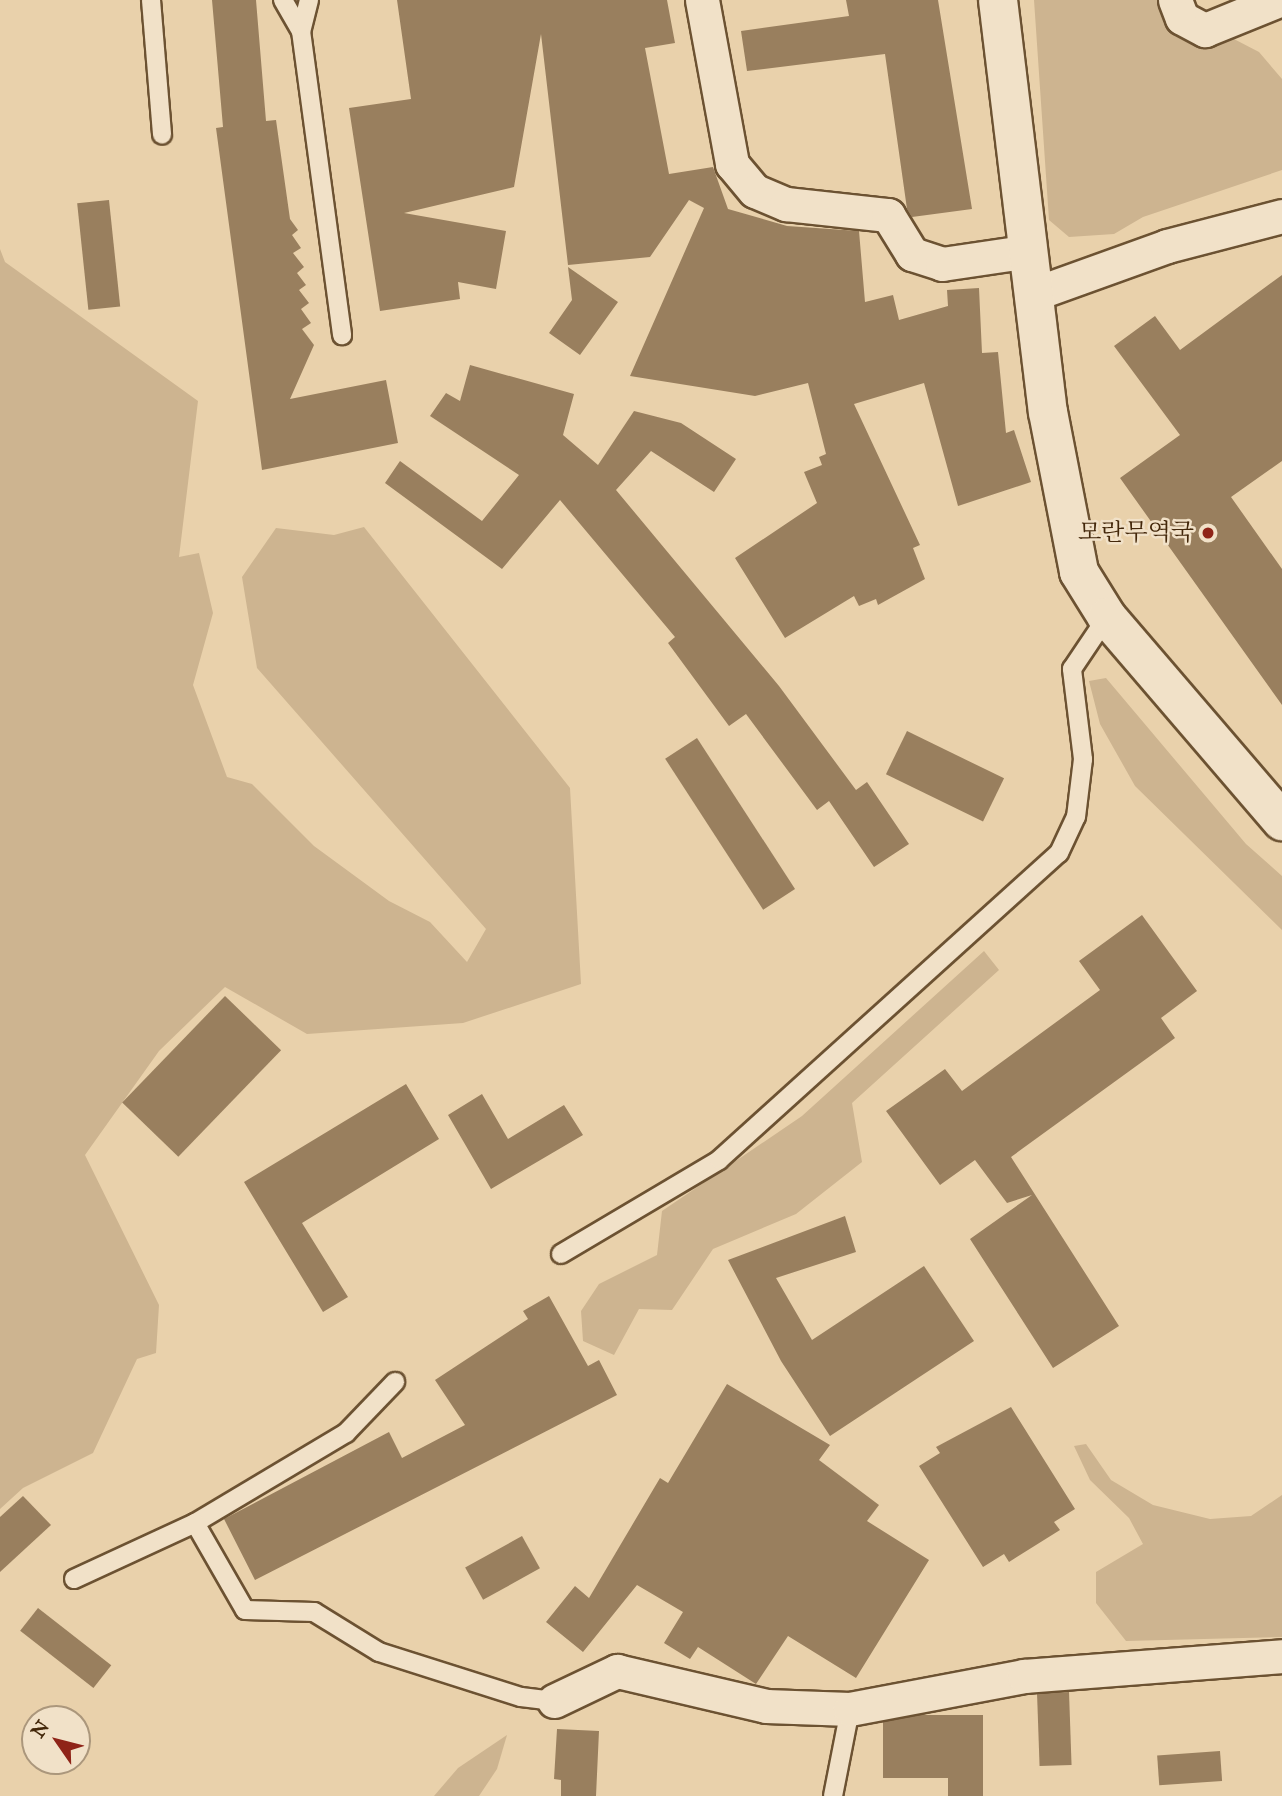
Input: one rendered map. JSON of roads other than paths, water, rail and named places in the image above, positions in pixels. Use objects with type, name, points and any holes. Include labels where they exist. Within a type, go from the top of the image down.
[{"type":"main road","points":[[998,0],[1048,412],[1079,572],[1107,617],[1282,821]]},
{"type":"street","points":[[702,0],[732,164],[755,191],[786,204],[888,215],[912,254],[942,264],[1030,251]]},
{"type":"street","points":[[1175,0],[1182,18],[1205,30],[1279,0]]},
{"type":"street","points":[[1034,294],[1167,246],[1282,216]]},
{"type":"street","points":[[554,1701],[617,1671],[766,1706],[850,1709],[1024,1676],[1282,1656]]},
{"type":"lane","points":[[151,0],[162,135]]},
{"type":"lane","points":[[283,0],[301,30]]},
{"type":"lane","points":[[309,0],[301,30],[342,335]]},
{"type":"lane","points":[[561,1254],[719,1160],[1059,853],[1076,817],[1083,759],[1072,669],[1107,617]]},
{"type":"lane","points":[[74,1579],[195,1523],[346,1433],[395,1382]]},
{"type":"lane","points":[[195,1523],[245,1610],[314,1612],[379,1653],[521,1697],[554,1701]]},
{"type":"lane","points":[[833,1796],[850,1709]]},
{"type":"place","name":"모란무역국","points":[[1208,533]]}]
